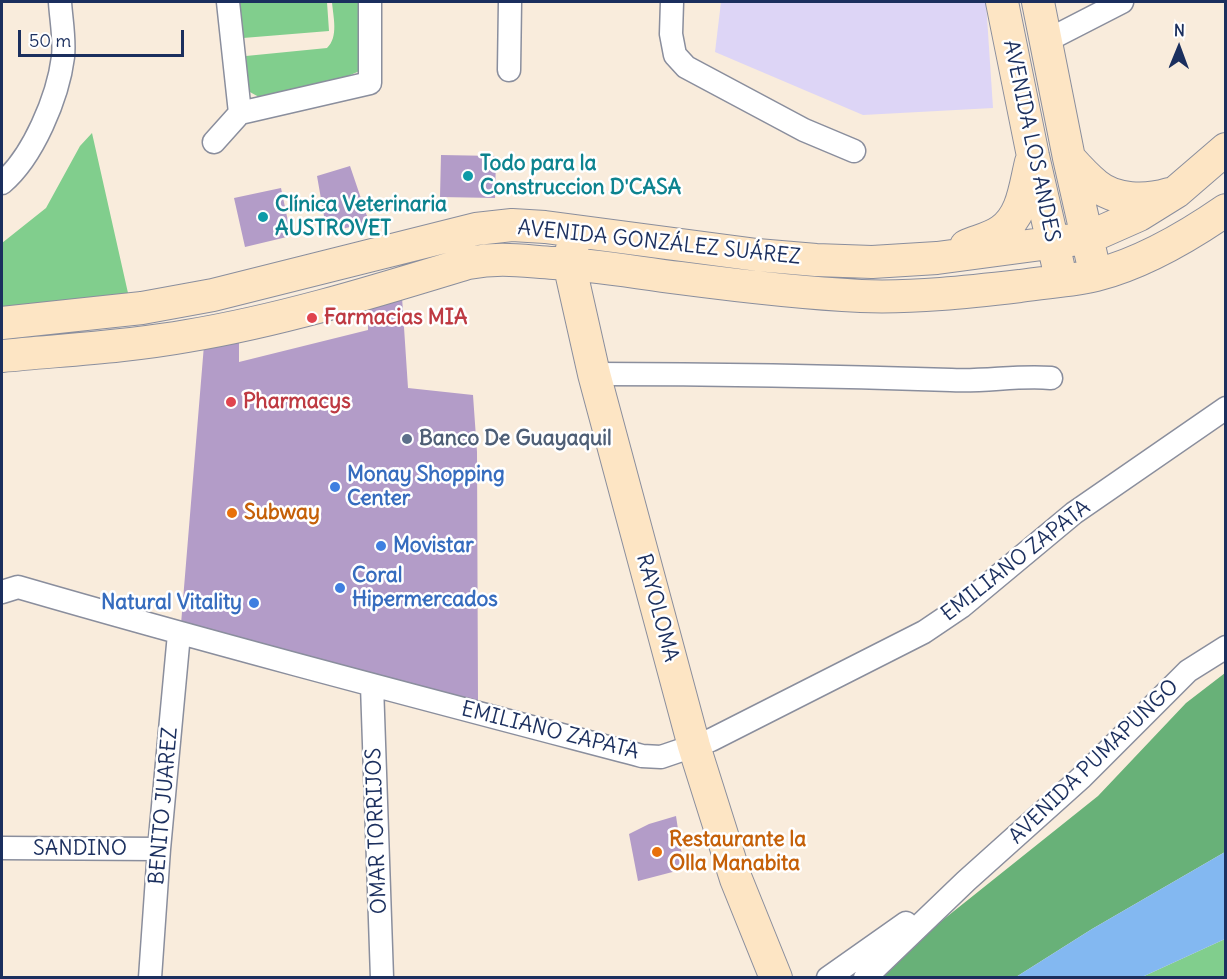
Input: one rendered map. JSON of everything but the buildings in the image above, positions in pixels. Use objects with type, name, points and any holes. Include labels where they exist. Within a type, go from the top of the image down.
[{"type":"main road","name":"AVENIDA LOS ANDES","points":[[1002,2],[1033,156],[1062,280]]},
{"type":"main road","name":"AVENIDA LOS ANDES","points":[[1038,2],[1069,158],[1096,275]]},
{"type":"main road","name":"AVENIDA GONZÁLEZ SUÁREZ","points":[[2,323],[142,308],[213,295],[476,229],[512,225],[576,231],[757,255],[872,262],[937,258],[1053,244],[1087,238],[1139,215],[1176,192],[1226,149]]},
{"type":"main road","points":[[937,258],[1000,232],[1012,220],[1021,205],[1033,156]]},
{"type":"main road","points":[[1069,158],[1096,185],[1121,197],[1156,198],[1176,192]]},
{"type":"main road","name":"AVENIDA GONZÁLEZ SUÁREZ","points":[[2,356],[187,336],[321,306],[468,263],[512,259],[569,263],[746,287],[863,296],[927,295],[1062,280],[1096,275],[1127,264],[1200,228],[1226,210]]},
{"type":"main road","name":"RAYOLOMA","points":[[576,231],[569,263],[594,374],[694,746],[736,879],[776,978]]},
{"type":"street","points":[[2,183],[10,176],[31,146],[52,101],[63,56],[60,2]]},
{"type":"street","points":[[228,2],[240,113]]},
{"type":"street","points":[[214,142],[240,113],[370,83],[370,2]]},
{"type":"street","points":[[509,70],[510,2]]},
{"type":"street","points":[[672,2],[671,34],[675,55],[686,67],[804,130],[854,151]]},
{"type":"street","points":[[1046,41],[1122,2]]},
{"type":"street","points":[[594,374],[741,375],[955,381],[1029,376],[1052,378]]},
{"type":"street","name":"EMILIANO ZAPATA","points":[[3,591],[18,588],[179,634],[642,756],[661,757],[711,740],[924,632],[961,607],[1074,513],[1226,408]]},
{"type":"street","name":"BENITO JUAREZ","points":[[150,978],[159,849],[179,634]]},
{"type":"street","name":"AVENIDA PUMAPUNGO","points":[[865,978],[966,881],[1082,777],[1188,671],[1226,647]]},
{"type":"street","name":"OMAR TORRIJOS","points":[[372,685],[382,978]]},
{"type":"street","name":"SANDINO","points":[[2,848],[159,849]]},
{"type":"street","name":"AVENIDA PUMAPUNGO","points":[[828,978],[966,881]]},
{"type":"shaded area","points":[[721,2],[986,2],[993,108],[863,115],[715,52]]},
{"type":"green space","points":[[240,2],[327,2],[329,31],[243,38]]},
{"type":"green space","points":[[332,2],[359,2],[362,70],[348,76],[259,97],[248,91],[246,56],[327,48],[334,32]]},
{"type":"green space","points":[[92,133],[128,293],[2,308],[2,243],[46,208],[80,146]]},
{"type":"green space","points":[[1225,673],[1225,852],[1092,929],[1016,977],[880,978],[924,935],[1098,796],[1186,703]]},
{"type":"green space","points":[[1225,939],[1225,977],[1142,977]]},
{"type":"water","points":[[1225,852],[1225,939],[1142,977],[1016,977],[1092,929]]},
{"type":"place","name":"Todo para la Construccion D'CASA","points":[[468,176]]},
{"type":"place","name":"Clínica Veterinaria AUSTROVET","points":[[263,217]]},
{"type":"place","name":"Farmacias MIA","points":[[312,318]]},
{"type":"place","name":"Pharmacys","points":[[231,402]]},
{"type":"place","name":"Banco De Guayaquil","points":[[407,439]]},
{"type":"place","name":"Monay Shopping Center","points":[[335,487]]},
{"type":"place","name":"Subway","points":[[232,513]]},
{"type":"place","name":"Movistar","points":[[381,546]]},
{"type":"place","name":"Coral Hipermercados","points":[[340,588]]},
{"type":"place","name":"Natural Vitality","points":[[254,603]]},
{"type":"place","name":"Restaurante la Olla Manabita","points":[[657,852]]}]
